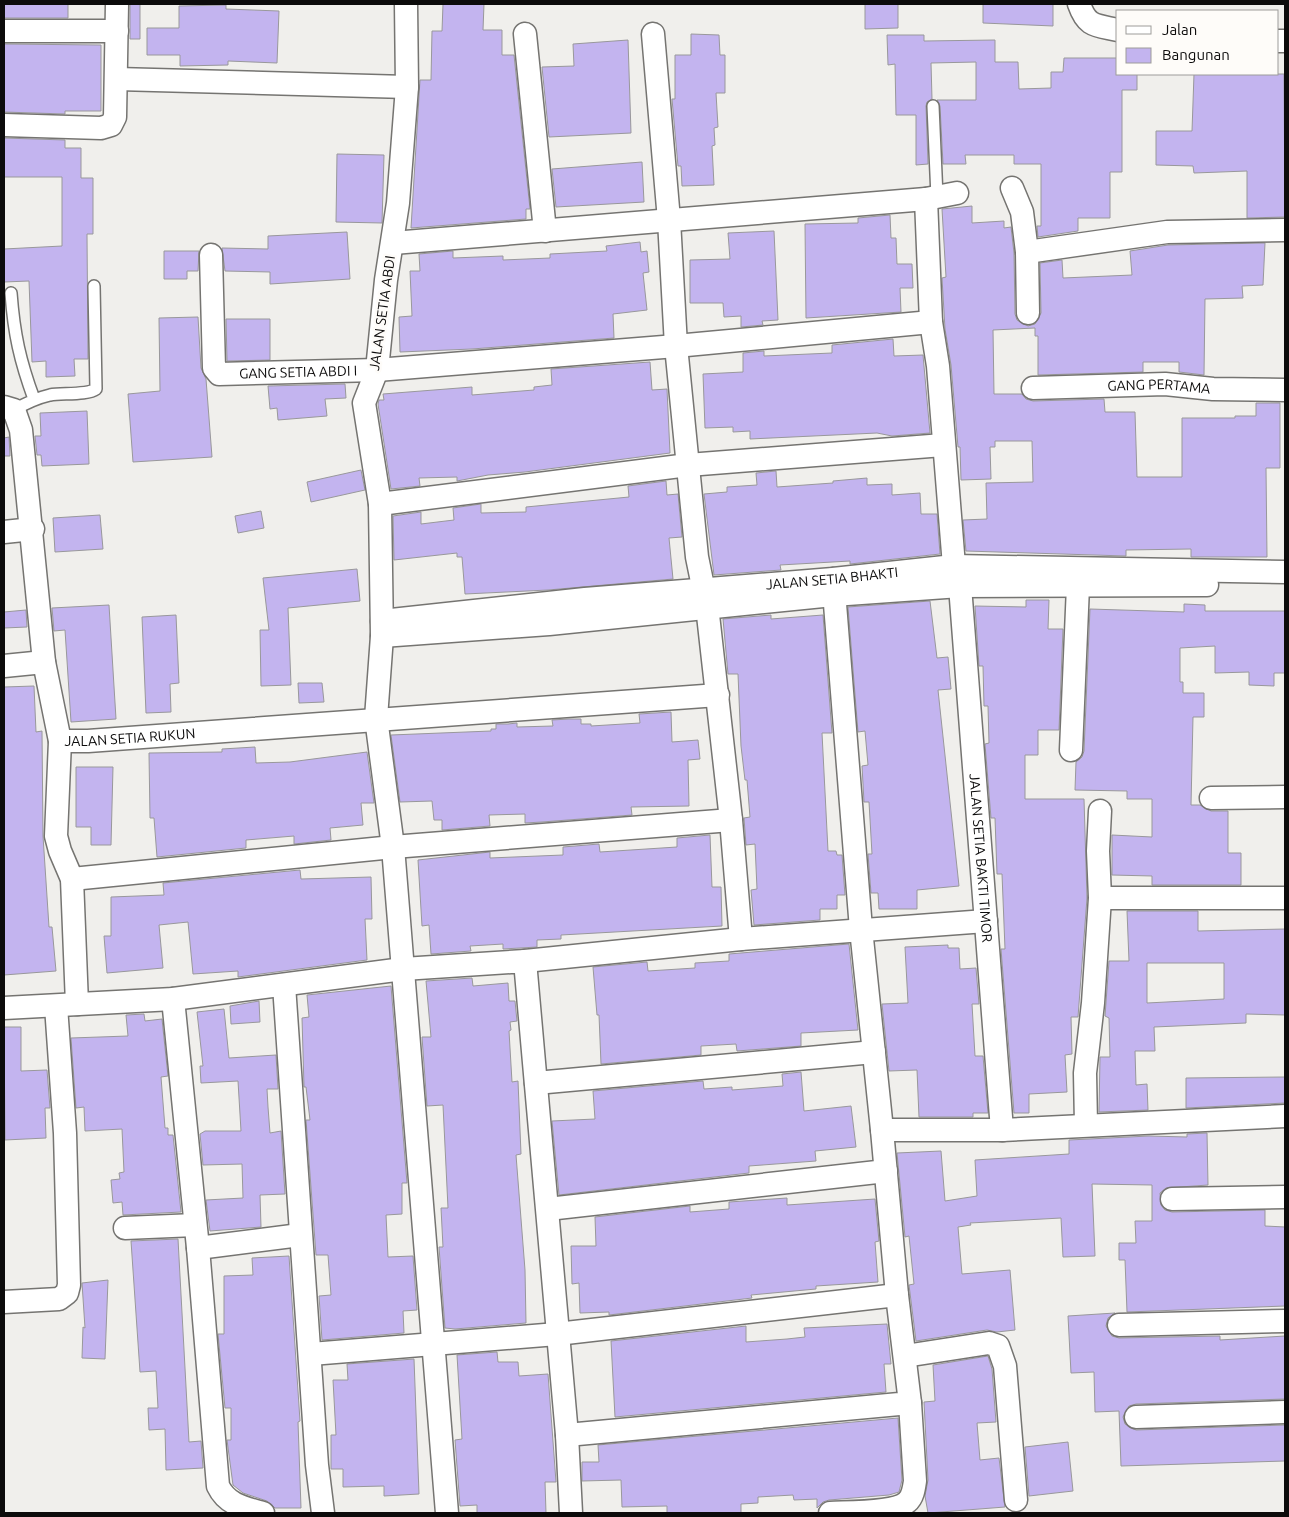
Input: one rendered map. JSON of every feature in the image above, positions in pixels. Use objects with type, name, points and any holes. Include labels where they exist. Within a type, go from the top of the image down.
[{"type":"street","points":[[4,125],[102,128],[111,125],[115,117],[117,79],[116,4]]},
{"type":"street","name":"JALAN SETIA ABDI","points":[[406,4],[407,87],[393,243],[386,280],[377,370],[364,403],[380,504],[382,629],[376,718],[393,847],[435,1343],[447,1513]]},
{"type":"street","points":[[1083,13],[1090,24],[1116,30]]},
{"type":"street","points":[[4,31],[117,31]]},
{"type":"street","points":[[525,34],[545,231]]},
{"type":"street","points":[[653,34],[669,220],[676,346],[697,557],[706,598],[718,695],[741,938]]},
{"type":"street","points":[[117,79],[407,87]]},
{"type":"street","points":[[1012,188],[1022,212],[1027,252],[1028,314]]},
{"type":"street","points":[[393,243],[940,196]]},
{"type":"street","name":"JALAN SETIA BAKTI TIMOR","points":[[940,196],[931,322],[938,366],[943,445],[957,576],[1002,1130]]},
{"type":"street","points":[[1027,252],[1167,232],[1285,230]]},
{"type":"street","name":"GANG SETIA ABDI I","points":[[211,255],[214,368],[219,374],[377,370],[676,346],[931,322]]},
{"type":"street","name":"GANG PERTAMA","points":[[1033,388],[1165,384],[1213,389],[1285,390]]},
{"type":"street","points":[[9,408],[21,430],[33,529],[44,662],[60,741]]},
{"type":"street","points":[[380,504],[688,465],[943,445]]},
{"type":"street","points":[[4,532],[33,529]]},
{"type":"street","name":"JALAN SETIA BHAKTI","points":[[382,629],[957,576],[1150,577],[1285,572]]},
{"type":"street","name":"JALAN SETIA BHAKTI","points":[[957,576],[1078,586],[1150,577],[1285,585]]},
{"type":"street","points":[[1071,750],[1078,586]]},
{"type":"street","points":[[830,1513],[909,1508],[916,1481],[910,1403],[897,1295],[861,929],[833,587]]},
{"type":"street","points":[[4,666],[44,662]]},
{"type":"street","name":"JALAN SETIA RUKUN","points":[[4,1302],[60,1299],[67,1293],[69,1285],[65,1133],[66,1005],[72,879],[56,836],[60,741],[88,741],[376,718],[718,695]]},
{"type":"street","points":[[1211,798],[1285,797]]},
{"type":"street","points":[[1086,1125],[1085,1073],[1093,1003],[1100,898],[1098,851],[1100,811]]},
{"type":"street","points":[[72,879],[393,847],[731,820]]},
{"type":"street","points":[[1100,898],[1285,898]]},
{"type":"street","points":[[4,1008],[173,999],[403,969],[525,961],[741,938],[986,921]]},
{"type":"street","points":[[525,961],[556,1290],[557,1334],[567,1434],[571,1513]]},
{"type":"street","points":[[284,985],[300,1235],[311,1354],[317,1465],[323,1513]]},
{"type":"street","points":[[173,999],[198,1248],[218,1486],[223,1496],[237,1506],[264,1513]]},
{"type":"street","points":[[536,1083],[874,1052]]},
{"type":"street","points":[[882,1130],[1002,1130],[1285,1116]]},
{"type":"street","points":[[548,1209],[886,1172]]},
{"type":"street","points":[[1172,1199],[1285,1197]]},
{"type":"street","points":[[125,1228],[195,1225]]},
{"type":"street","points":[[198,1248],[300,1235]]},
{"type":"street","points":[[311,1354],[557,1334],[897,1295]]},
{"type":"street","points":[[1119,1325],[1285,1321]]},
{"type":"street","points":[[905,1356],[989,1343],[998,1346],[1005,1366],[1016,1500]]},
{"type":"street","points":[[567,1434],[910,1403]]},
{"type":"street","points":[[1136,1417],[1285,1412]]},
{"type":"lane","points":[[933,106],[940,196]]},
{"type":"lane","points":[[9,408],[34,399],[67,392],[92,392],[96,389],[94,286]]},
{"type":"lane","points":[[12,293],[14,327],[19,358],[34,399]]},
{"type":"building","points":[[4,4],[68,4],[68,18],[4,18]]},
{"type":"building","points":[[130,4],[140,4],[140,39],[130,39]]},
{"type":"building","points":[[443,4],[484,4],[483,30],[502,30],[502,55],[514,55],[530,209],[526,209],[526,219],[411,228],[420,80],[431,80],[432,31],[442,31]]},
{"type":"building","points":[[865,4],[898,4],[898,28],[865,29]]},
{"type":"building","points":[[983,4],[1053,4],[1053,26],[983,23]]},
{"type":"building","points":[[226,5],[226,9],[279,11],[277,63],[228,61],[228,65],[180,66],[180,55],[147,55],[147,28],[179,28],[179,6]]},
{"type":"building","points":[[691,34],[719,35],[720,55],[725,55],[725,93],[716,93],[718,127],[714,128],[715,145],[712,146],[714,185],[682,186],[681,166],[678,166],[672,99],[675,99],[675,55],[691,55]]},
{"type":"building","points":[[887,35],[924,35],[924,41],[995,40],[995,62],[1018,62],[1019,89],[1051,88],[1051,72],[1063,72],[1064,58],[1116,58],[1116,75],[1137,75],[1137,90],[1122,90],[1122,172],[1110,172],[1110,218],[1078,218],[1078,231],[1038,237],[1037,226],[1041,226],[1041,164],[1014,164],[1014,155],[965,155],[966,164],[943,164],[940,106],[937,100],[976,100],[976,62],[931,63],[932,99],[927,102],[926,106],[928,164],[916,165],[916,115],[896,115],[895,64],[888,65]]},
{"type":"building","points":[[628,40],[631,133],[549,137],[542,67],[574,66],[573,44]]},
{"type":"building","points":[[4,44],[101,45],[101,111],[65,111],[65,114],[4,112]]},
{"type":"building","points":[[1284,74],[1285,217],[1247,218],[1247,171],[1194,173],[1193,166],[1156,165],[1156,131],[1192,131],[1194,75]]},
{"type":"building","points":[[4,138],[65,140],[65,148],[81,148],[81,178],[93,178],[93,234],[87,234],[88,359],[74,359],[75,376],[46,377],[46,361],[32,362],[29,281],[4,282],[4,249],[62,246],[62,177],[4,177]]},
{"type":"building","points":[[337,154],[384,155],[382,223],[336,222]]},
{"type":"building","points":[[642,162],[644,202],[556,207],[552,169]]},
{"type":"building","points":[[972,206],[972,223],[1004,221],[1004,228],[1011,227],[1014,253],[1015,314],[1017,320],[1028,326],[1035,324],[1041,313],[1040,263],[1062,260],[1063,278],[1132,275],[1130,251],[1168,245],[1265,243],[1263,285],[1242,286],[1243,298],[1205,299],[1204,375],[1179,372],[1179,362],[1143,362],[1143,372],[1038,375],[1038,336],[1035,336],[1035,328],[993,330],[994,394],[1022,394],[1026,399],[1033,401],[1104,399],[1105,412],[1135,412],[1137,477],[1182,477],[1182,418],[1256,416],[1256,403],[1280,403],[1280,468],[1266,468],[1267,557],[1191,557],[1191,549],[1126,550],[1126,556],[966,551],[963,520],[987,519],[986,483],[1033,482],[1032,441],[995,441],[995,447],[990,447],[991,479],[961,480],[960,447],[958,447],[951,365],[945,329],[942,278],[946,277],[942,209]]},
{"type":"building","points":[[890,215],[891,238],[896,238],[897,264],[912,264],[913,288],[900,288],[901,312],[806,318],[805,224],[858,223],[858,218]]},
{"type":"building","points":[[774,231],[778,320],[762,321],[763,325],[741,327],[741,316],[724,317],[723,303],[690,303],[690,260],[730,259],[728,233]]},
{"type":"building","points":[[347,232],[350,279],[270,284],[270,272],[225,271],[222,248],[268,249],[268,236]]},
{"type":"building","points":[[640,242],[641,252],[647,251],[649,272],[643,273],[647,310],[613,314],[614,338],[472,349],[400,352],[399,317],[412,316],[410,271],[420,271],[419,254],[453,251],[453,258],[503,256],[503,260],[550,258],[550,254],[607,251],[606,246]]},
{"type":"building","points":[[164,251],[199,251],[198,271],[187,271],[187,279],[164,279]]},
{"type":"building","points":[[198,317],[201,368],[206,379],[212,457],[133,462],[128,394],[160,391],[159,318]]},
{"type":"building","points":[[226,319],[270,319],[270,360],[227,361]]},
{"type":"building","points":[[893,339],[894,356],[923,355],[930,433],[892,436],[877,433],[750,439],[750,431],[733,432],[733,427],[705,428],[703,374],[743,372],[743,353],[764,351],[764,356],[832,353],[832,345]]},
{"type":"building","points":[[650,362],[652,390],[667,389],[670,453],[488,475],[457,481],[457,477],[419,478],[420,486],[391,489],[378,404],[379,400],[384,400],[383,394],[472,387],[472,395],[534,390],[534,387],[552,385],[551,369]]},
{"type":"building","points":[[345,384],[346,398],[325,399],[327,416],[278,420],[277,408],[270,409],[268,386]]},
{"type":"building","points":[[87,411],[89,464],[42,466],[41,455],[37,455],[35,436],[41,436],[40,413]]},
{"type":"building","points":[[9,437],[10,456],[4,456],[4,438]]},
{"type":"building","points":[[361,470],[365,490],[311,502],[307,482]]},
{"type":"building","points":[[776,471],[777,487],[833,483],[833,481],[867,478],[867,485],[892,484],[892,495],[920,493],[921,514],[937,514],[940,554],[850,564],[850,561],[780,565],[781,570],[714,575],[704,494],[727,492],[727,487],[757,485],[756,473]]},
{"type":"building","points":[[666,481],[667,495],[678,494],[682,537],[669,538],[673,579],[548,590],[465,594],[462,557],[457,557],[457,553],[394,560],[393,516],[421,512],[421,524],[454,520],[453,508],[481,504],[481,513],[526,512],[526,507],[629,497],[628,486]]},
{"type":"building","points":[[261,511],[264,528],[238,533],[235,516]]},
{"type":"building","points":[[100,515],[103,549],[55,552],[53,518]]},
{"type":"building","points":[[357,569],[360,601],[288,608],[291,685],[261,686],[260,630],[269,630],[263,578]]},
{"type":"building","points":[[1026,600],[1049,600],[1048,629],[1063,629],[1059,730],[1038,730],[1038,755],[1025,755],[1025,799],[1084,799],[1087,898],[1078,1017],[1071,1017],[1072,1054],[1065,1055],[1067,1092],[1029,1094],[1029,1113],[1014,1113],[1001,949],[1005,949],[1002,874],[997,874],[995,818],[991,818],[985,744],[989,743],[988,706],[984,706],[983,666],[979,666],[975,606],[1026,607]]},
{"type":"building","points":[[930,601],[937,658],[948,657],[951,689],[938,690],[959,886],[917,890],[917,909],[879,909],[878,893],[871,893],[868,854],[872,854],[869,802],[864,802],[862,766],[868,765],[865,731],[858,732],[848,607]]},
{"type":"building","points":[[1184,604],[1205,605],[1205,611],[1285,611],[1285,673],[1274,673],[1274,686],[1249,685],[1249,672],[1215,673],[1215,646],[1180,648],[1180,682],[1183,682],[1183,693],[1204,693],[1204,717],[1193,717],[1191,805],[1200,805],[1211,811],[1228,811],[1228,853],[1241,853],[1241,885],[1152,885],[1152,876],[1112,875],[1112,835],[1152,837],[1152,799],[1127,799],[1127,791],[1075,790],[1076,762],[1082,757],[1084,751],[1090,609],[1184,612]]},
{"type":"building","points":[[109,605],[116,719],[71,722],[65,630],[54,631],[52,608]]},
{"type":"building","points":[[26,610],[27,627],[4,628],[4,612]]},
{"type":"building","points":[[176,615],[179,683],[170,684],[171,712],[146,713],[142,617]]},
{"type":"building","points":[[771,615],[771,619],[823,615],[832,733],[822,733],[828,851],[836,851],[837,855],[842,855],[845,895],[837,895],[837,909],[820,909],[820,920],[754,925],[751,890],[757,889],[755,844],[746,845],[744,818],[750,817],[747,780],[745,780],[741,746],[738,674],[728,674],[723,619]]},
{"type":"building","points":[[298,683],[322,683],[324,702],[299,703]]},
{"type":"building","points":[[34,686],[36,732],[42,731],[43,836],[49,927],[52,927],[56,971],[4,975],[4,687]]},
{"type":"building","points":[[671,712],[672,742],[698,740],[700,759],[688,760],[689,806],[631,807],[632,815],[525,823],[525,814],[489,815],[490,826],[442,830],[442,820],[434,820],[432,801],[400,802],[391,735],[491,731],[491,729],[496,729],[496,724],[517,723],[517,727],[553,726],[552,720],[569,719],[581,719],[581,724],[591,724],[591,726],[640,723],[639,714]]},
{"type":"building","points":[[255,747],[256,763],[290,762],[367,752],[374,803],[361,803],[363,825],[330,828],[331,840],[294,844],[294,836],[246,840],[246,848],[157,857],[154,818],[150,818],[149,753],[222,752],[222,749]]},
{"type":"building","points":[[76,767],[113,767],[111,845],[91,845],[91,827],[76,827]]},
{"type":"building","points":[[710,835],[712,887],[721,887],[722,926],[561,935],[561,939],[537,940],[537,947],[503,949],[503,944],[470,946],[471,951],[431,954],[429,925],[422,926],[418,860],[490,852],[490,858],[563,855],[563,847],[599,844],[600,852],[677,847],[677,838]]},
{"type":"building","points":[[300,870],[301,879],[371,877],[372,919],[365,919],[367,960],[238,977],[238,971],[193,974],[188,922],[159,925],[163,968],[107,973],[104,936],[111,936],[111,897],[164,895],[163,883]]},
{"type":"building","points":[[1127,911],[1198,911],[1198,931],[1285,929],[1285,1015],[1246,1014],[1246,1023],[1154,1027],[1155,1051],[1135,1051],[1136,1085],[1147,1084],[1148,1110],[1099,1112],[1100,1057],[1110,1057],[1109,1018],[1105,1016],[1109,961],[1129,961]],"holes":[[[1147,963],[1224,963],[1224,999],[1147,1003]]]},
{"type":"building","points":[[849,944],[858,1030],[801,1033],[801,1046],[737,1051],[736,1044],[701,1046],[701,1055],[601,1064],[599,1015],[597,1015],[593,967],[647,962],[648,971],[695,968],[695,963],[729,961],[729,954]]},
{"type":"building","points":[[948,945],[948,948],[959,948],[960,969],[976,968],[979,1004],[972,1004],[975,1056],[983,1056],[988,1113],[973,1113],[973,1117],[919,1117],[917,1070],[889,1071],[882,1004],[908,1003],[905,947]]},
{"type":"building","points":[[472,978],[473,986],[508,983],[509,1001],[515,1001],[517,1021],[510,1022],[511,1030],[509,1031],[512,1082],[518,1081],[521,1154],[516,1155],[525,1270],[526,1323],[455,1329],[445,1328],[439,1247],[443,1247],[441,1208],[448,1208],[443,1105],[427,1106],[422,1037],[431,1037],[426,981]]},
{"type":"building","points":[[391,986],[407,1183],[402,1183],[402,1214],[386,1215],[388,1257],[413,1256],[417,1310],[403,1311],[404,1333],[322,1340],[319,1296],[331,1295],[328,1255],[316,1255],[306,1120],[310,1120],[306,1087],[304,1087],[302,1018],[309,1017],[307,995]]},
{"type":"building","points":[[259,1001],[260,1022],[231,1024],[230,1006]]},
{"type":"building","points":[[224,1009],[229,1058],[276,1055],[278,1089],[267,1089],[268,1107],[270,1133],[281,1131],[285,1194],[260,1195],[261,1227],[210,1231],[206,1200],[243,1198],[242,1164],[203,1165],[200,1134],[205,1131],[241,1131],[238,1081],[201,1083],[200,1066],[203,1066],[197,1012]]},
{"type":"building","points":[[144,1014],[145,1021],[162,1019],[168,1076],[161,1077],[165,1128],[168,1128],[168,1135],[173,1135],[181,1212],[123,1215],[122,1202],[113,1203],[111,1180],[120,1179],[119,1173],[124,1172],[122,1129],[85,1131],[84,1107],[76,1108],[71,1038],[128,1036],[126,1015]]},
{"type":"building","points":[[4,1027],[21,1027],[21,1071],[47,1070],[50,1108],[45,1108],[46,1138],[5,1140]]},
{"type":"building","points":[[801,1072],[804,1111],[851,1106],[856,1147],[815,1151],[816,1161],[749,1166],[749,1173],[559,1195],[552,1121],[595,1119],[593,1091],[703,1081],[704,1089],[732,1087],[732,1090],[783,1086],[782,1074]]},
{"type":"building","points":[[1285,1077],[1285,1103],[1186,1108],[1186,1078]]},
{"type":"building","points":[[1207,1133],[1208,1185],[1166,1188],[1160,1193],[1161,1205],[1165,1210],[1172,1212],[1265,1210],[1265,1226],[1285,1227],[1285,1306],[1127,1312],[1125,1260],[1119,1260],[1119,1243],[1136,1243],[1135,1221],[1152,1221],[1152,1185],[1092,1184],[1095,1256],[1063,1257],[1061,1218],[970,1223],[971,1225],[958,1227],[962,1274],[1010,1270],[1015,1330],[997,1332],[987,1330],[916,1341],[909,1285],[914,1284],[909,1236],[905,1237],[897,1153],[941,1151],[945,1201],[977,1196],[975,1160],[1069,1154],[1069,1140],[1149,1136],[1187,1137],[1187,1134]]},
{"type":"building","points":[[787,1198],[787,1205],[875,1199],[879,1241],[875,1242],[878,1282],[816,1286],[816,1289],[751,1295],[752,1298],[609,1315],[609,1312],[580,1313],[579,1283],[572,1284],[571,1246],[596,1246],[595,1217],[690,1206],[690,1212],[729,1209],[729,1202]]},
{"type":"building","points":[[178,1239],[189,1442],[201,1441],[203,1468],[166,1470],[165,1429],[149,1430],[148,1408],[158,1408],[156,1371],[140,1372],[131,1241]]},
{"type":"building","points":[[289,1256],[300,1421],[298,1422],[301,1508],[275,1508],[267,1501],[243,1493],[233,1485],[227,1440],[231,1440],[231,1408],[225,1408],[218,1334],[224,1334],[224,1276],[253,1275],[252,1258]]},
{"type":"building","points":[[108,1280],[105,1359],[82,1358],[83,1327],[85,1328],[82,1283]]},
{"type":"building","points":[[1115,1313],[1108,1318],[1106,1326],[1112,1336],[1119,1338],[1220,1336],[1220,1340],[1285,1336],[1285,1399],[1136,1404],[1129,1406],[1123,1417],[1125,1424],[1136,1430],[1285,1425],[1285,1461],[1121,1466],[1119,1411],[1095,1412],[1094,1372],[1071,1373],[1068,1316]]},
{"type":"building","points":[[887,1324],[891,1364],[884,1364],[886,1392],[615,1417],[611,1341],[746,1326],[746,1342],[805,1337],[804,1328]]},
{"type":"building","points":[[497,1352],[498,1362],[518,1362],[519,1376],[548,1374],[556,1482],[545,1482],[546,1513],[477,1513],[477,1505],[460,1506],[455,1440],[462,1439],[457,1355]]},
{"type":"building","points":[[988,1356],[992,1369],[996,1422],[977,1423],[980,1460],[999,1458],[1005,1507],[928,1513],[925,1496],[928,1480],[924,1402],[935,1401],[933,1365]]},
{"type":"building","points":[[414,1359],[419,1494],[384,1496],[384,1486],[343,1487],[343,1469],[331,1469],[331,1435],[336,1435],[333,1380],[348,1380],[347,1364]]},
{"type":"building","points":[[898,1418],[902,1480],[899,1492],[889,1495],[829,1500],[823,1502],[817,1508],[817,1499],[794,1500],[793,1495],[758,1497],[758,1503],[741,1504],[741,1513],[667,1513],[667,1506],[622,1507],[621,1480],[582,1481],[582,1462],[599,1462],[598,1445]]},
{"type":"building","points":[[1068,1442],[1073,1491],[1029,1496],[1025,1447]]}]
